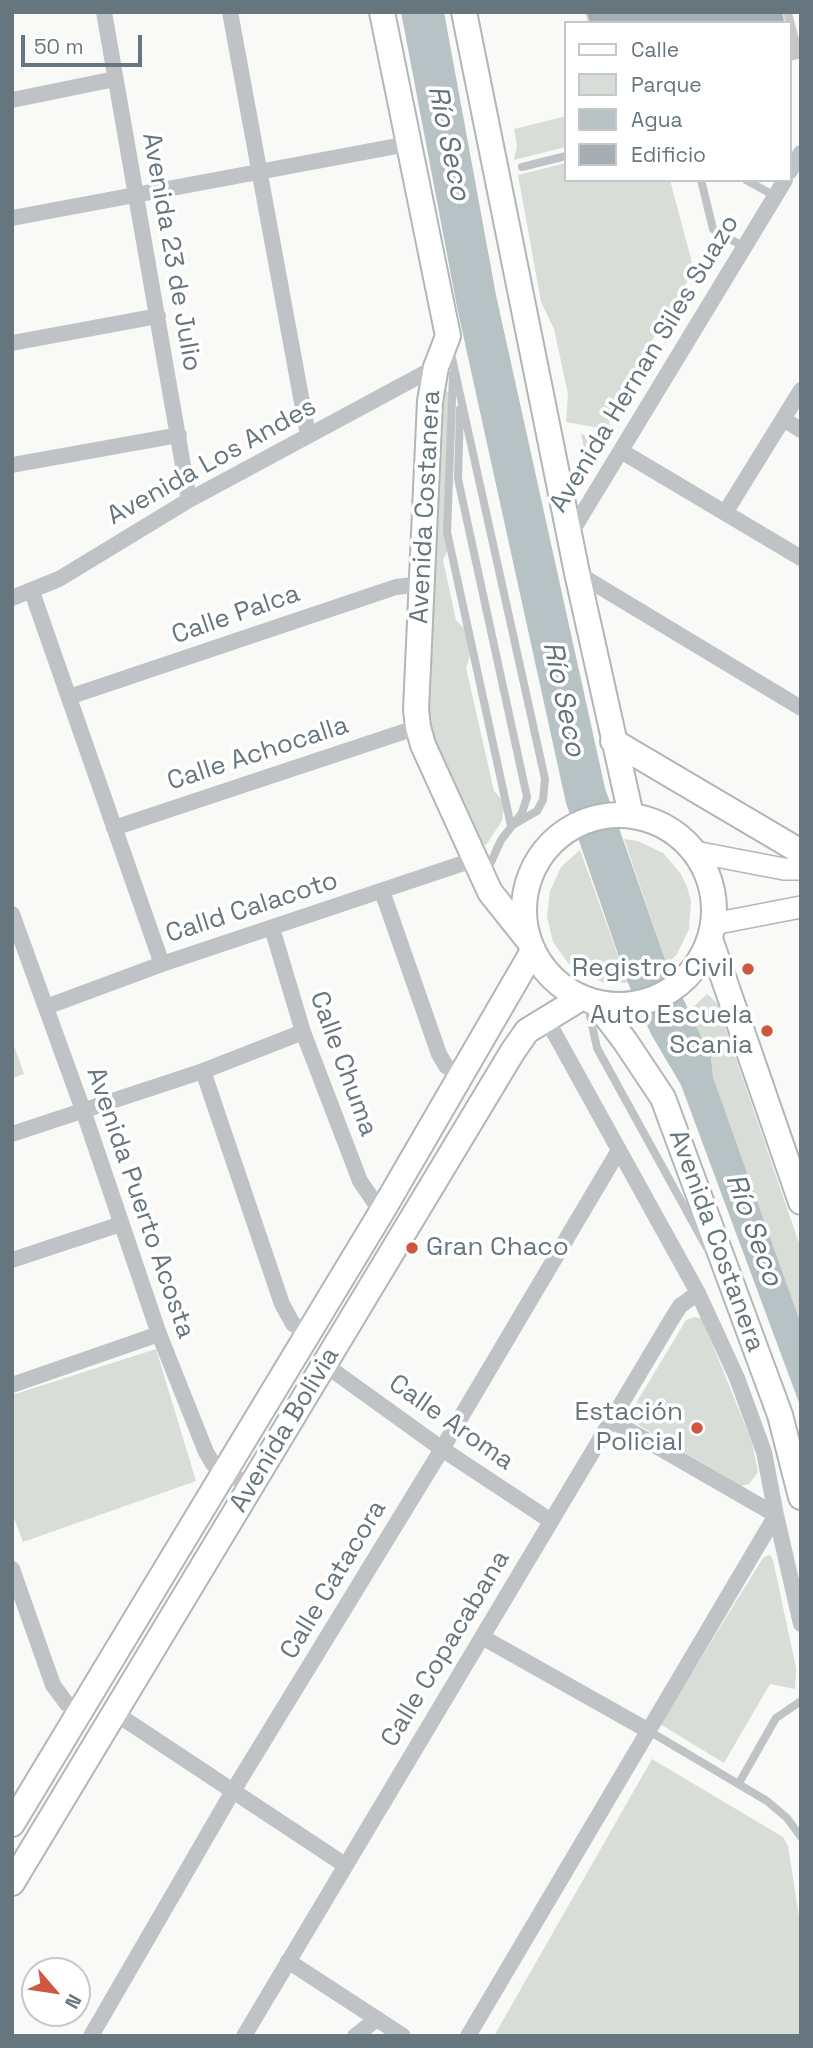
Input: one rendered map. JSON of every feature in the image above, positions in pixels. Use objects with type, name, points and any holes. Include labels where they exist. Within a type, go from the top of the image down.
[{"type":"main road","name":"Avenida Costanera","points":[[382,12],[448,336],[445,365],[430,401],[415,710],[423,745],[490,892],[531,945]]},
{"type":"main road","points":[[464,12],[613,741],[623,815]]},
{"type":"main road","points":[[613,741],[801,852]]},
{"type":"main road","points":[[623,815],[660,824],[685,841],[703,865],[711,886],[714,909],[709,939],[695,968],[672,989],[643,1002],[593,1002],[554,980],[544,968],[531,945],[525,925],[526,893],[536,863],[557,839],[584,822],[623,815]]},
{"type":"main road","points":[[709,939],[801,1202]]},
{"type":"main road","name":"Avenida Bolivia","points":[[12,1824],[383,1208],[531,945]]},
{"type":"main road","name":"Avenida Costanera","points":[[593,1002],[663,1098],[780,1415],[801,1497]]},
{"type":"main road","name":"Avenida Bolivia","points":[[12,1883],[513,1051],[527,1031],[546,1018],[593,1002]]},
{"type":"street","name":"Avenida 23 de Julio","points":[[104,12],[189,500]]},
{"type":"street","points":[[230,12],[308,435]]},
{"type":"street","points":[[12,100],[115,79]]},
{"type":"street","points":[[12,218],[408,144]]},
{"type":"street","name":"Avenida Hernan Siles Suazo","points":[[569,536],[784,182]]},
{"type":"street","points":[[12,343],[158,316]]},
{"type":"street","name":"Avenida Los Andes","points":[[12,598],[59,579],[189,500],[445,365]]},
{"type":"street","points":[[725,513],[801,390]]},
{"type":"street","points":[[783,419],[801,430]]},
{"type":"street","points":[[12,465],[179,435]]},
{"type":"street","points":[[621,451],[801,558]]},
{"type":"street","points":[[577,573],[801,708]]},
{"type":"street","name":"Calle Palca","points":[[69,697],[396,587],[421,584]]},
{"type":"street","points":[[32,592],[162,964]]},
{"type":"street","name":"Calle Achocalla","points":[[114,828],[418,727]]},
{"type":"street","points":[[695,852],[784,869],[801,869]]},
{"type":"street","name":"Calld Calacoto","points":[[46,1007],[162,964],[382,891],[480,870]]},
{"type":"street","points":[[382,891],[439,1054],[446,1066],[460,1075]]},
{"type":"street","points":[[709,939],[801,907]]},
{"type":"street","name":"Avenida Puerto Acosta","points":[[12,914],[83,1110],[159,1334],[206,1452],[214,1464],[251,1487]]},
{"type":"street","name":"Calle Chuma","points":[[272,928],[303,1031],[360,1181],[375,1203],[383,1208]]},
{"type":"street","points":[[546,1018],[698,1293],[737,1378],[764,1452],[801,1624]]},
{"type":"street","points":[[12,1134],[203,1071],[303,1031]]},
{"type":"street","points":[[203,1071],[282,1304],[293,1324],[308,1334]]},
{"type":"street","name":"Calle Catacora","points":[[91,2036],[233,1791],[442,1449],[619,1150]]},
{"type":"street","points":[[12,1260],[121,1224]]},
{"type":"street","name":"Calle Copacabana","points":[[244,2036],[670,1322],[680,1306],[698,1293]]},
{"type":"street","points":[[12,1385],[159,1334]]},
{"type":"street","name":"Calle Aroma","points":[[324,1364],[442,1449],[551,1521]]},
{"type":"street","points":[[611,1420],[776,1515]]},
{"type":"street","points":[[468,2036],[776,1515]]},
{"type":"street","points":[[12,1569],[53,1685],[67,1704],[80,1712]]},
{"type":"street","points":[[482,1637],[649,1731]]},
{"type":"street","points":[[115,1713],[345,1865]]},
{"type":"street","points":[[288,1961],[403,2036]]},
{"type":"street","points":[[355,2036],[377,2018]]},
{"type":"lane","points":[[522,167],[564,156]]},
{"type":"lane","points":[[701,182],[713,229],[744,247]]},
{"type":"lane","points":[[750,182],[775,196]]},
{"type":"lane","points":[[445,365],[461,396],[545,779],[543,800],[537,811],[511,826]]},
{"type":"lane","points":[[445,365],[447,532],[511,826]]},
{"type":"lane","points":[[461,396],[458,479],[527,797],[522,813],[480,870]]},
{"type":"lane","points":[[593,1002],[597,1048],[741,1310]]},
{"type":"lane","points":[[739,1783],[776,1718],[801,1701]]},
{"type":"lane","points":[[649,1731],[767,1801],[787,1818],[801,1838]]},
{"type":"green space","points":[[564,116],[564,148],[514,160],[517,146],[514,129]]},
{"type":"green space","points":[[564,164],[564,182],[671,182],[694,270],[608,415],[611,430],[566,422],[568,394],[554,329],[541,302],[518,175]]},
{"type":"green space","points":[[446,390],[449,393],[448,549],[443,560],[456,620],[465,629],[471,652],[466,668],[494,791],[503,801],[504,807],[502,821],[486,845],[480,842],[433,740],[427,719],[441,392]]},
{"type":"green space","points":[[581,434],[601,437],[587,463]]},
{"type":"green space","points":[[624,839],[638,841],[663,853],[681,874],[687,887],[691,901],[689,929],[677,954],[667,965]]},
{"type":"green space","points":[[580,850],[628,983],[602,982],[578,971],[568,963],[553,942],[547,917],[550,891],[561,867]]},
{"type":"green space","points":[[707,994],[717,1003],[801,1249],[801,1324],[713,1077],[711,1057],[689,1011]]},
{"type":"green space","points":[[12,1040],[24,1074],[12,1078]]},
{"type":"green space","points":[[695,1317],[702,1319],[752,1442],[758,1472],[749,1484],[741,1486],[630,1420],[629,1415],[686,1320]]},
{"type":"green space","points":[[156,1349],[196,1481],[23,1542],[12,1513],[12,1395]]},
{"type":"green space","points":[[770,1555],[796,1668],[795,1689],[770,1684],[724,1763],[660,1724],[761,1561]]},
{"type":"green space","points":[[652,1759],[783,1837],[788,1846],[801,1929],[801,2036],[494,2036]]},
{"type":"water","name":"Río Seco","points":[[401,12],[444,12],[496,295],[605,788],[667,965],[711,1057],[713,1077],[801,1324],[801,1408],[681,1085],[651,1034],[628,983],[566,803],[457,307]]},
{"type":"building","points":[[586,12],[783,12],[785,21],[588,21]]},
{"type":"place","name":"Registro Civil","points":[[748,969]]},
{"type":"place","name":"Auto Escuela Scania","points":[[767,1031]]},
{"type":"place","name":"Gran Chaco","points":[[412,1248]]},
{"type":"place","name":"Estación Policial","points":[[697,1428]]}]
